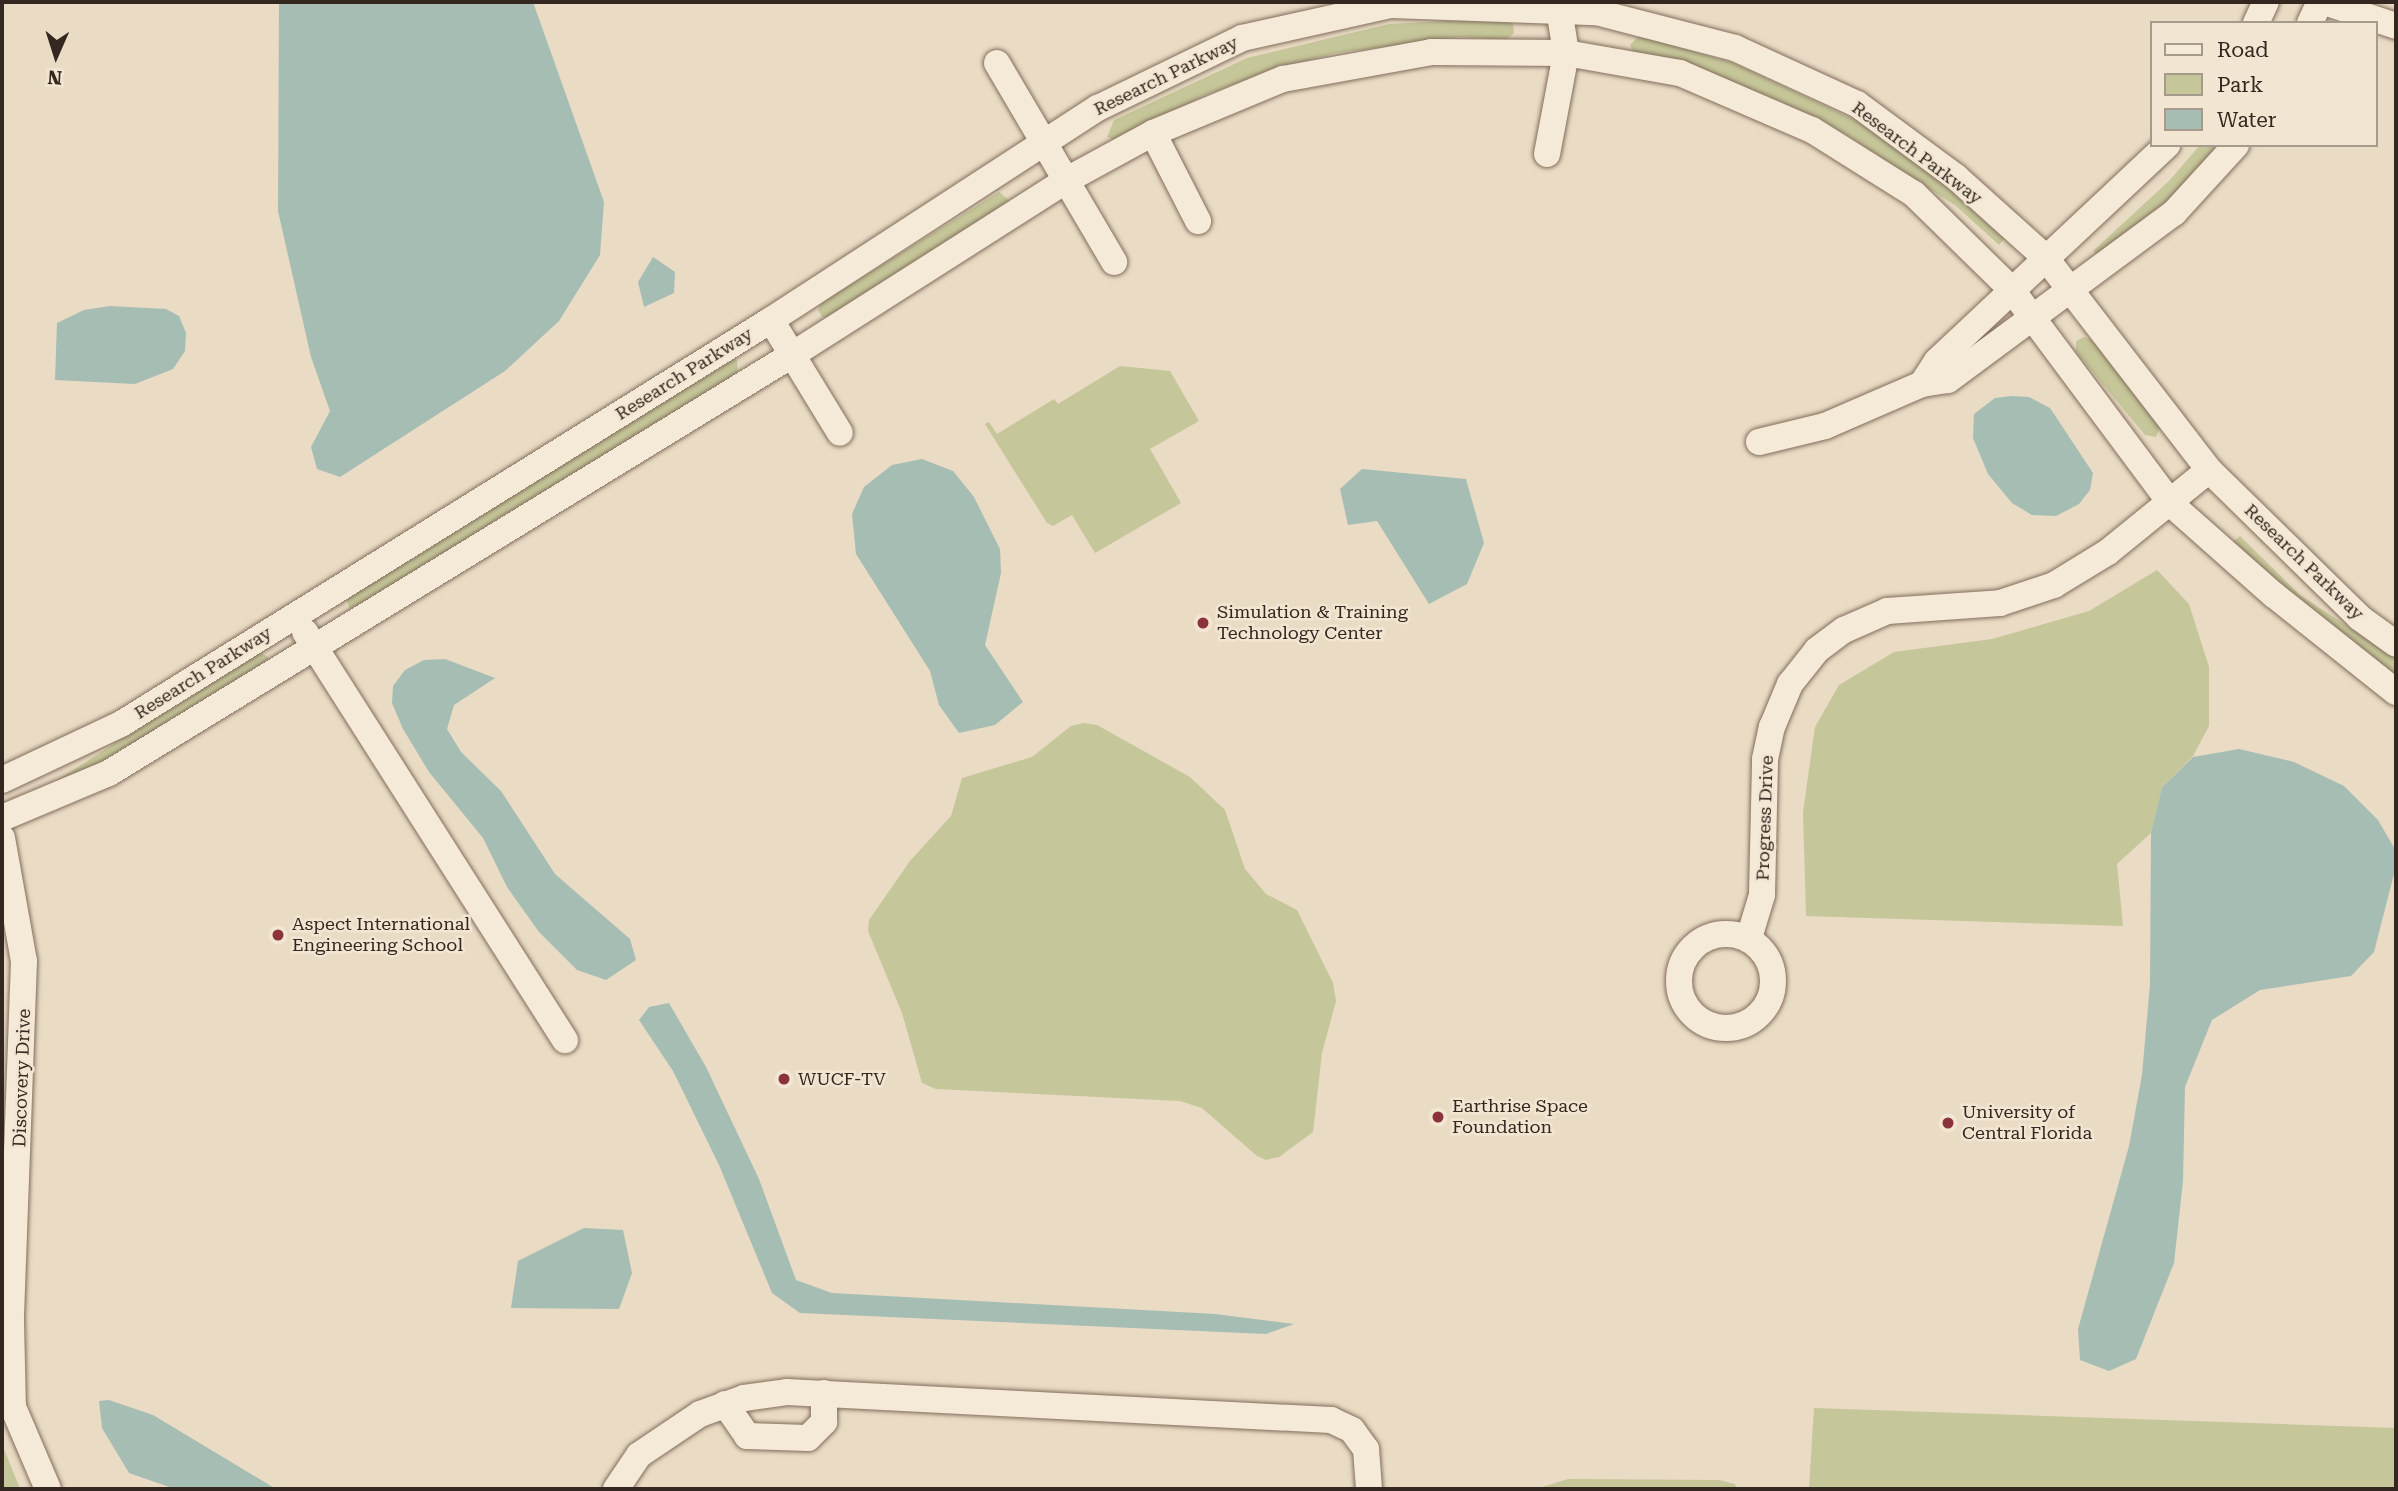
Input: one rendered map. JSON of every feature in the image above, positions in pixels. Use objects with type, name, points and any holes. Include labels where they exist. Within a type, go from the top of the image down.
[{"type":"street","points":[[2257,21],[2266,2]]},
{"type":"street","points":[[2311,21],[2322,2],[2396,26]]},
{"type":"street","name":"Research Parkway","points":[[2,780],[121,724],[771,320],[1098,108],[1242,38],[1391,5],[1596,7],[1735,48],[1857,104],[1956,177],[2045,257],[2209,470],[2360,618],[2396,644]]},
{"type":"street","points":[[1547,154],[1566,53],[1558,5]]},
{"type":"street","points":[[1566,53],[1596,7]]},
{"type":"street","name":"Research Parkway","points":[[2,818],[109,773],[792,355],[1065,181],[1153,133],[1283,79],[1431,52],[1566,53],[1681,73],[1812,130],[1914,194],[2011,289],[2171,504],[2274,595],[2396,692]]},
{"type":"street","points":[[997,63],[1042,144],[1114,262]]},
{"type":"street","points":[[1153,133],[1198,221]]},
{"type":"street","points":[[1922,384],[1937,361],[2165,147]]},
{"type":"street","points":[[1759,442],[1825,426],[1922,384],[1948,380],[2069,288],[2175,213],[2234,147]]},
{"type":"street","points":[[771,320],[840,433]]},
{"type":"street","name":"Progress Drive","points":[[1749,939],[1762,895],[1765,760],[1772,727],[1790,684],[1817,650],[1844,630],[1887,611],[2000,603],[2054,585],[2171,504],[2209,470]]},
{"type":"street","points":[[296,615],[314,648],[565,1040]]},
{"type":"street","name":"Discovery Drive","points":[[2,838],[24,961],[11,1321],[13,1407],[48,1489]]},
{"type":"street","points":[[616,1489],[639,1455],[669,1432],[725,1404],[787,1392],[1331,1420],[1352,1430],[1366,1448],[1369,1489]]},
{"type":"street","points":[[725,1404],[747,1436],[808,1438],[824,1422],[824,1393]]},
{"type":"green space","points":[[1504,18],[1513,24],[1514,33],[1506,40],[1460,37],[1336,53],[1277,68],[1205,95],[1117,140],[1107,137],[1114,120],[1247,58],[1389,24]]},
{"type":"green space","points":[[1639,36],[1733,63],[1857,121],[1912,156],[2004,239],[1999,245],[1956,206],[1845,134],[1776,100],[1692,68],[1634,53],[1630,45]]},
{"type":"green space","points":[[2198,147],[2223,147],[2203,172],[2098,257],[2093,251],[2170,180]]},
{"type":"green space","points":[[999,192],[1010,201],[831,318],[822,317],[818,310],[821,303]]},
{"type":"green space","points":[[2084,337],[2093,341],[2160,427],[2156,437],[2145,435],[2076,352],[2076,341]]},
{"type":"green space","points":[[728,358],[737,360],[738,375],[350,611],[346,596]]},
{"type":"green space","points":[[1120,366],[1170,371],[1199,421],[1150,449],[1181,503],[1095,553],[1072,515],[1053,526],[1047,523],[985,424],[989,422],[997,434],[1054,399],[1058,404]]},
{"type":"green space","points":[[2240,536],[2300,595],[2396,658],[2396,677],[2368,659],[2233,542]]},
{"type":"green space","points":[[2157,570],[2189,604],[2209,667],[2209,726],[2193,756],[2162,787],[2151,833],[2117,864],[2123,926],[1806,916],[1803,812],[1815,727],[1839,685],[1894,652],[1992,639],[2089,611]]},
{"type":"green space","points":[[258,651],[268,657],[267,666],[97,771],[53,783]]},
{"type":"green space","points":[[1084,723],[1097,725],[1190,777],[1225,810],[1245,869],[1266,894],[1297,910],[1333,983],[1336,1001],[1322,1053],[1313,1132],[1279,1157],[1266,1160],[1257,1156],[1202,1108],[1180,1101],[936,1089],[922,1083],[902,1013],[868,931],[869,920],[910,861],[951,816],[962,778],[1032,757],[1071,726]]},
{"type":"green space","points":[[1814,1408],[2396,1428],[2396,1489],[1809,1489]]},
{"type":"green space","points":[[2,1444],[20,1489],[2,1489]]},
{"type":"green space","points":[[1568,1479],[1719,1480],[1735,1484],[1737,1489],[1536,1489]]},
{"type":"water","points":[[279,2],[533,2],[604,202],[600,255],[559,321],[505,371],[340,477],[317,469],[311,447],[330,411],[311,357],[278,211]]},
{"type":"water","points":[[653,257],[675,272],[674,293],[644,307],[638,282]]},
{"type":"water","points":[[110,306],[166,309],[179,316],[186,333],[185,351],[173,369],[135,384],[55,380],[57,323],[84,310]]},
{"type":"water","points":[[2029,397],[2050,408],[2093,473],[2090,490],[2079,504],[2056,516],[2032,515],[2012,503],[1988,474],[1973,438],[1974,414],[1995,398]]},
{"type":"water","points":[[922,459],[953,471],[974,497],[1000,549],[1001,573],[985,645],[1023,702],[995,725],[959,733],[939,705],[930,671],[856,554],[852,514],[864,487],[892,465]]},
{"type":"water","points":[[1362,469],[1466,479],[1484,543],[1467,584],[1429,604],[1377,521],[1348,525],[1340,489]]},
{"type":"water","points":[[445,659],[495,678],[454,705],[447,729],[461,752],[501,791],[555,874],[630,939],[636,960],[606,980],[577,970],[539,932],[507,887],[483,838],[429,772],[403,729],[392,703],[393,686],[405,670],[424,660]]},
{"type":"water","points":[[2239,749],[2294,762],[2344,786],[2378,820],[2396,851],[2396,866],[2374,952],[2351,976],[2260,990],[2212,1020],[2185,1087],[2183,1181],[2174,1263],[2136,1359],[2109,1371],[2080,1360],[2078,1329],[2129,1146],[2142,1075],[2150,984],[2151,833],[2162,787],[2193,757]]},
{"type":"water","points":[[669,1003],[706,1067],[759,1179],[796,1280],[832,1293],[1215,1314],[1294,1324],[1266,1334],[800,1313],[772,1293],[719,1165],[673,1071],[639,1020],[649,1007]]},
{"type":"water","points":[[584,1228],[623,1230],[632,1273],[619,1309],[511,1308],[518,1261]]},
{"type":"water","points":[[109,1400],[153,1415],[276,1489],[175,1489],[129,1473],[102,1428],[99,1401]]},
{"type":"place","name":"Simulation & Training Technology Center","points":[[1203,623]]},
{"type":"place","name":"Aspect International Engineering School","points":[[278,935]]},
{"type":"place","name":"WUCF-TV","points":[[784,1079]]},
{"type":"place","name":"Earthrise Space Foundation","points":[[1438,1117]]},
{"type":"place","name":"University of Central Florida","points":[[1948,1123]]}]
